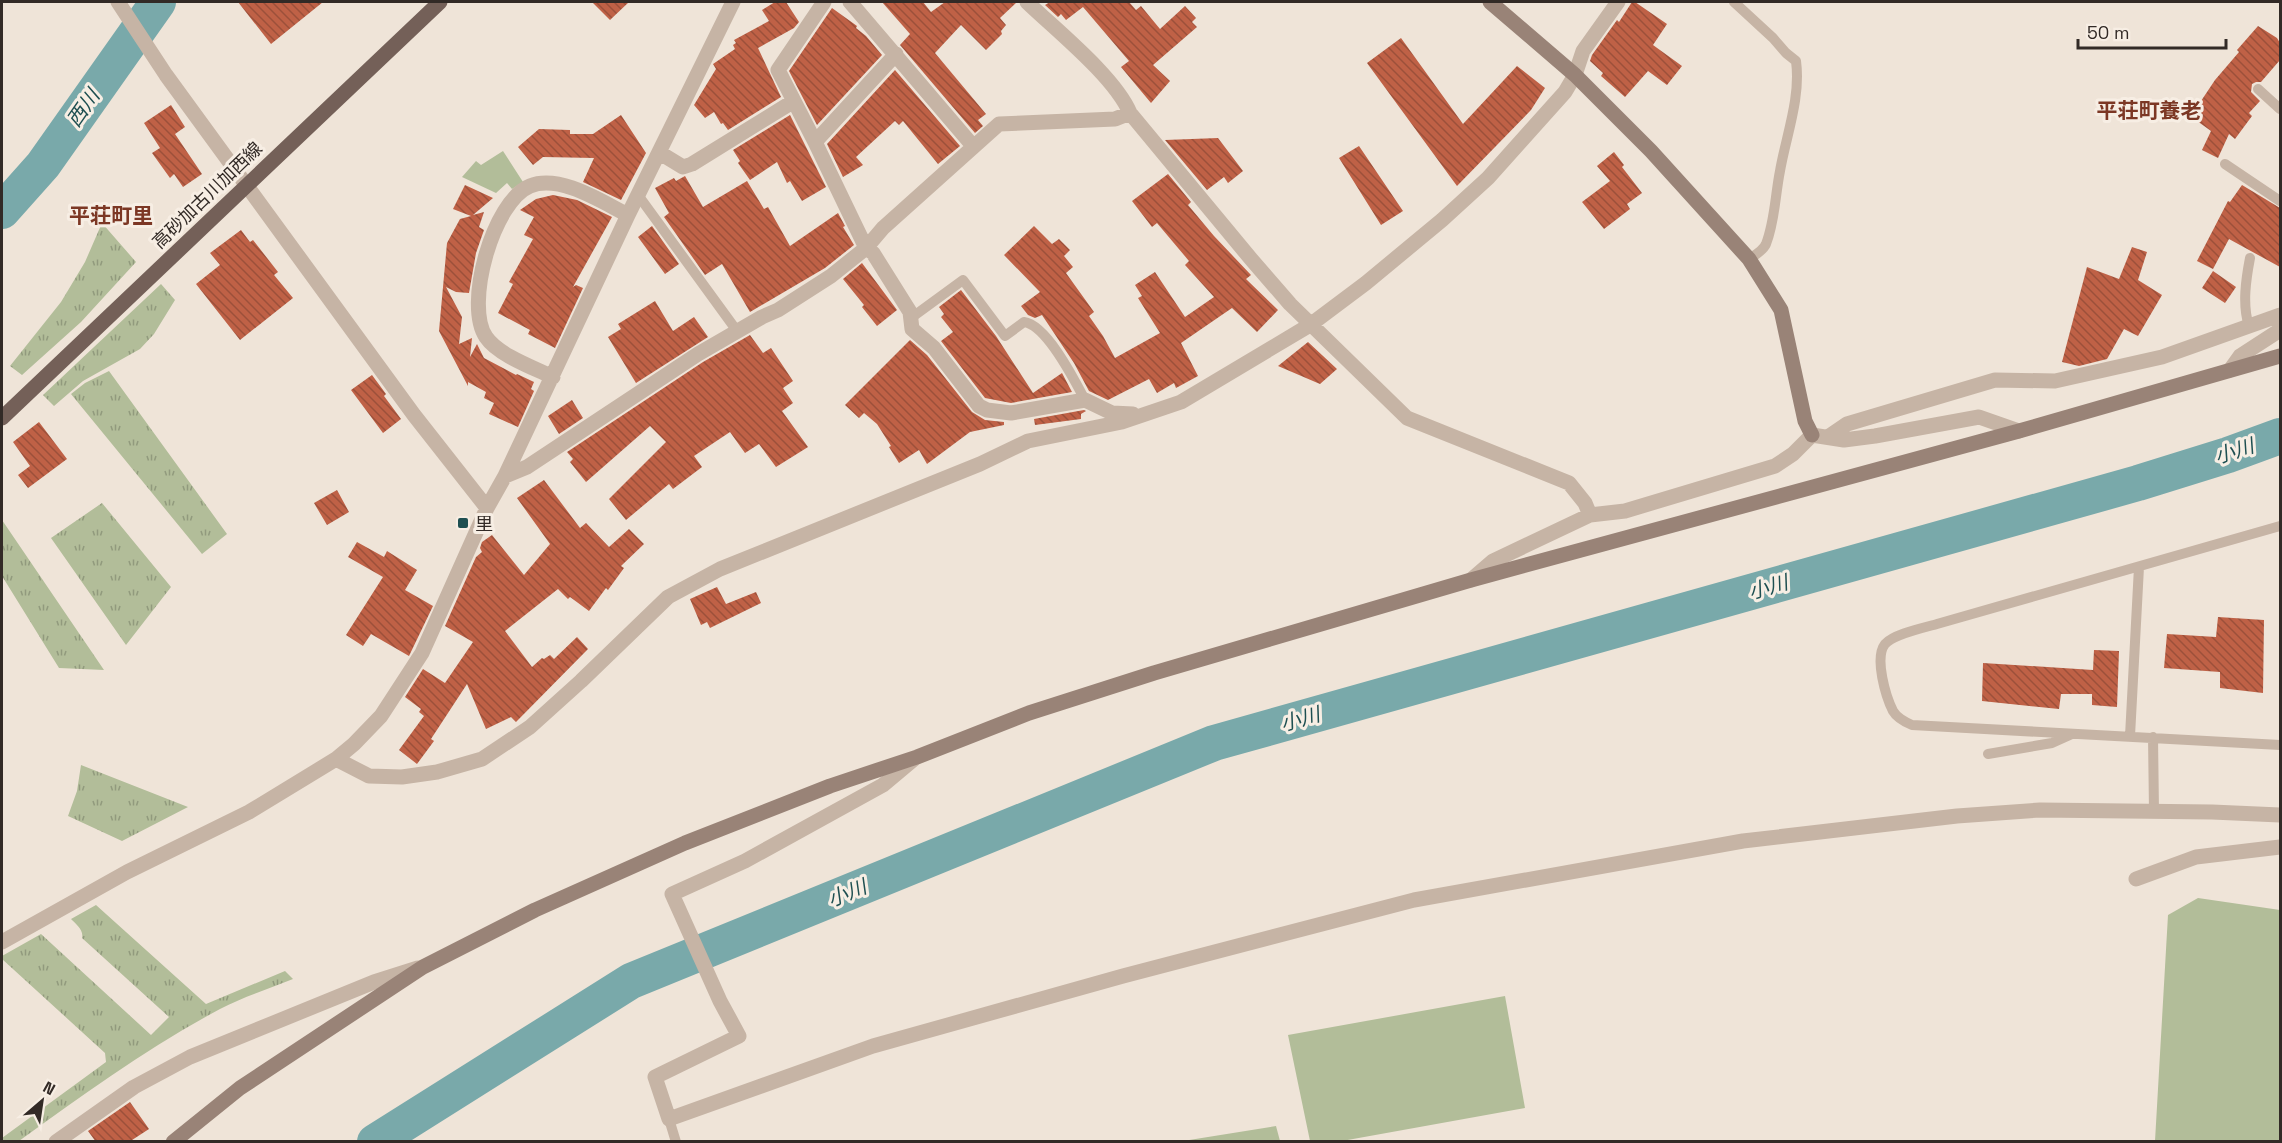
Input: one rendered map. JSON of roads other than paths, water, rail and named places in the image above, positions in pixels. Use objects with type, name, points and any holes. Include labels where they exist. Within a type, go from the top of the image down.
[{"type":"main road","name":"高砂加古川加西線","points":[[2,418],[440,2]]},
{"type":"street","points":[[118,2],[166,75],[414,415],[487,508]]},
{"type":"street","points":[[2,942],[127,872],[249,812],[336,759],[381,716],[422,653],[487,508],[505,476],[628,215],[733,2]]},
{"type":"street","points":[[824,2],[778,70],[866,248],[873,253],[910,312],[912,329],[934,348],[979,406],[987,410],[1011,413],[1085,400],[1112,413],[1140,414]]},
{"type":"street","points":[[850,2],[973,146]]},
{"type":"street","points":[[1027,2],[1088,60],[1124,99],[1130,113],[1251,259],[1310,325],[1407,418],[1569,483],[1590,515]]},
{"type":"street","points":[[1490,2],[1575,75],[1651,151],[1749,259],[1781,310],[1805,421],[1820,436],[1844,440],[1979,417],[2019,431]]},
{"type":"street","points":[[336,759],[369,776],[402,777],[437,772],[482,759],[530,727],[668,597],[720,569],[980,464],[1028,441],[1122,422],[1181,402],[1310,325],[1366,283],[1442,220],[1488,178],[1565,92],[1575,75],[1583,51],[1618,2]]},
{"type":"street","points":[[814,142],[896,54]]},
{"type":"street","points":[[660,153],[683,167],[692,164],[794,102]]},
{"type":"street","points":[[505,476],[527,466],[648,386],[737,331],[778,310],[831,276],[866,248],[884,228],[999,124],[1115,119],[1130,113]]},
{"type":"street","points":[[553,377],[508,355],[487,339],[480,326],[477,311],[484,260],[501,215],[515,196],[530,186],[550,182],[575,188],[628,215]]},
{"type":"street","points":[[1471,580],[1493,561],[1590,515],[1625,511],[1775,466],[1820,436],[1847,424],[1995,380],[2055,381],[2162,357],[2280,315]]},
{"type":"street","points":[[2230,370],[2240,356],[2280,330]]},
{"type":"street","points":[[173,1142],[240,1088],[423,967],[534,910],[685,843],[830,786],[917,757],[1029,713],[1131,680],[1471,580],[2019,431],[2280,356]]},
{"type":"street","points":[[917,757],[883,784],[745,861],[672,894],[720,1002],[739,1036],[655,1077],[669,1119],[873,1046],[1123,976],[1414,900],[1743,841],[1968,815],[2040,810],[2280,815]]},
{"type":"street","points":[[2136,879],[2196,857],[2280,847]]},
{"type":"street","points":[[56,1142],[134,1087],[190,1057],[374,982],[423,967]]},
{"type":"lane","points":[[1734,2],[1796,61],[1798,72],[1772,225],[1765,248],[1749,259]]},
{"type":"lane","points":[[2258,89],[2280,109]]},
{"type":"lane","points":[[2225,164],[2280,201]]},
{"type":"lane","points":[[639,195],[737,331]]},
{"type":"lane","points":[[2249,326],[2246,317],[2245,286],[2250,258]]},
{"type":"lane","points":[[911,318],[963,280],[1005,336],[1024,322],[1038,329],[1061,358],[1085,400]]},
{"type":"lane","points":[[2280,526],[1937,624],[1892,639],[1884,646],[1880,657],[1881,672],[1894,712],[1902,721],[1912,725],[2280,745]]},
{"type":"lane","points":[[2130,736],[2139,567]]},
{"type":"lane","points":[[1988,754],[2052,743],[2074,734]]},
{"type":"lane","points":[[2153,737],[2154,811]]},
{"type":"lane","points":[[669,1119],[676,1142]]},
{"type":"waterway","name":"西川","points":[[2,211],[43,165],[158,2]]},
{"type":"waterway","name":"小川","points":[[375,1142],[631,981],[1214,743],[2138,483],[2280,436]]},
{"type":"place","name":"里","points":[[463,523]]},
{"type":"district","name":"平荘町養老","points":[[2149,110]]},
{"type":"district","name":"平荘町里","points":[[111,215]]}]
